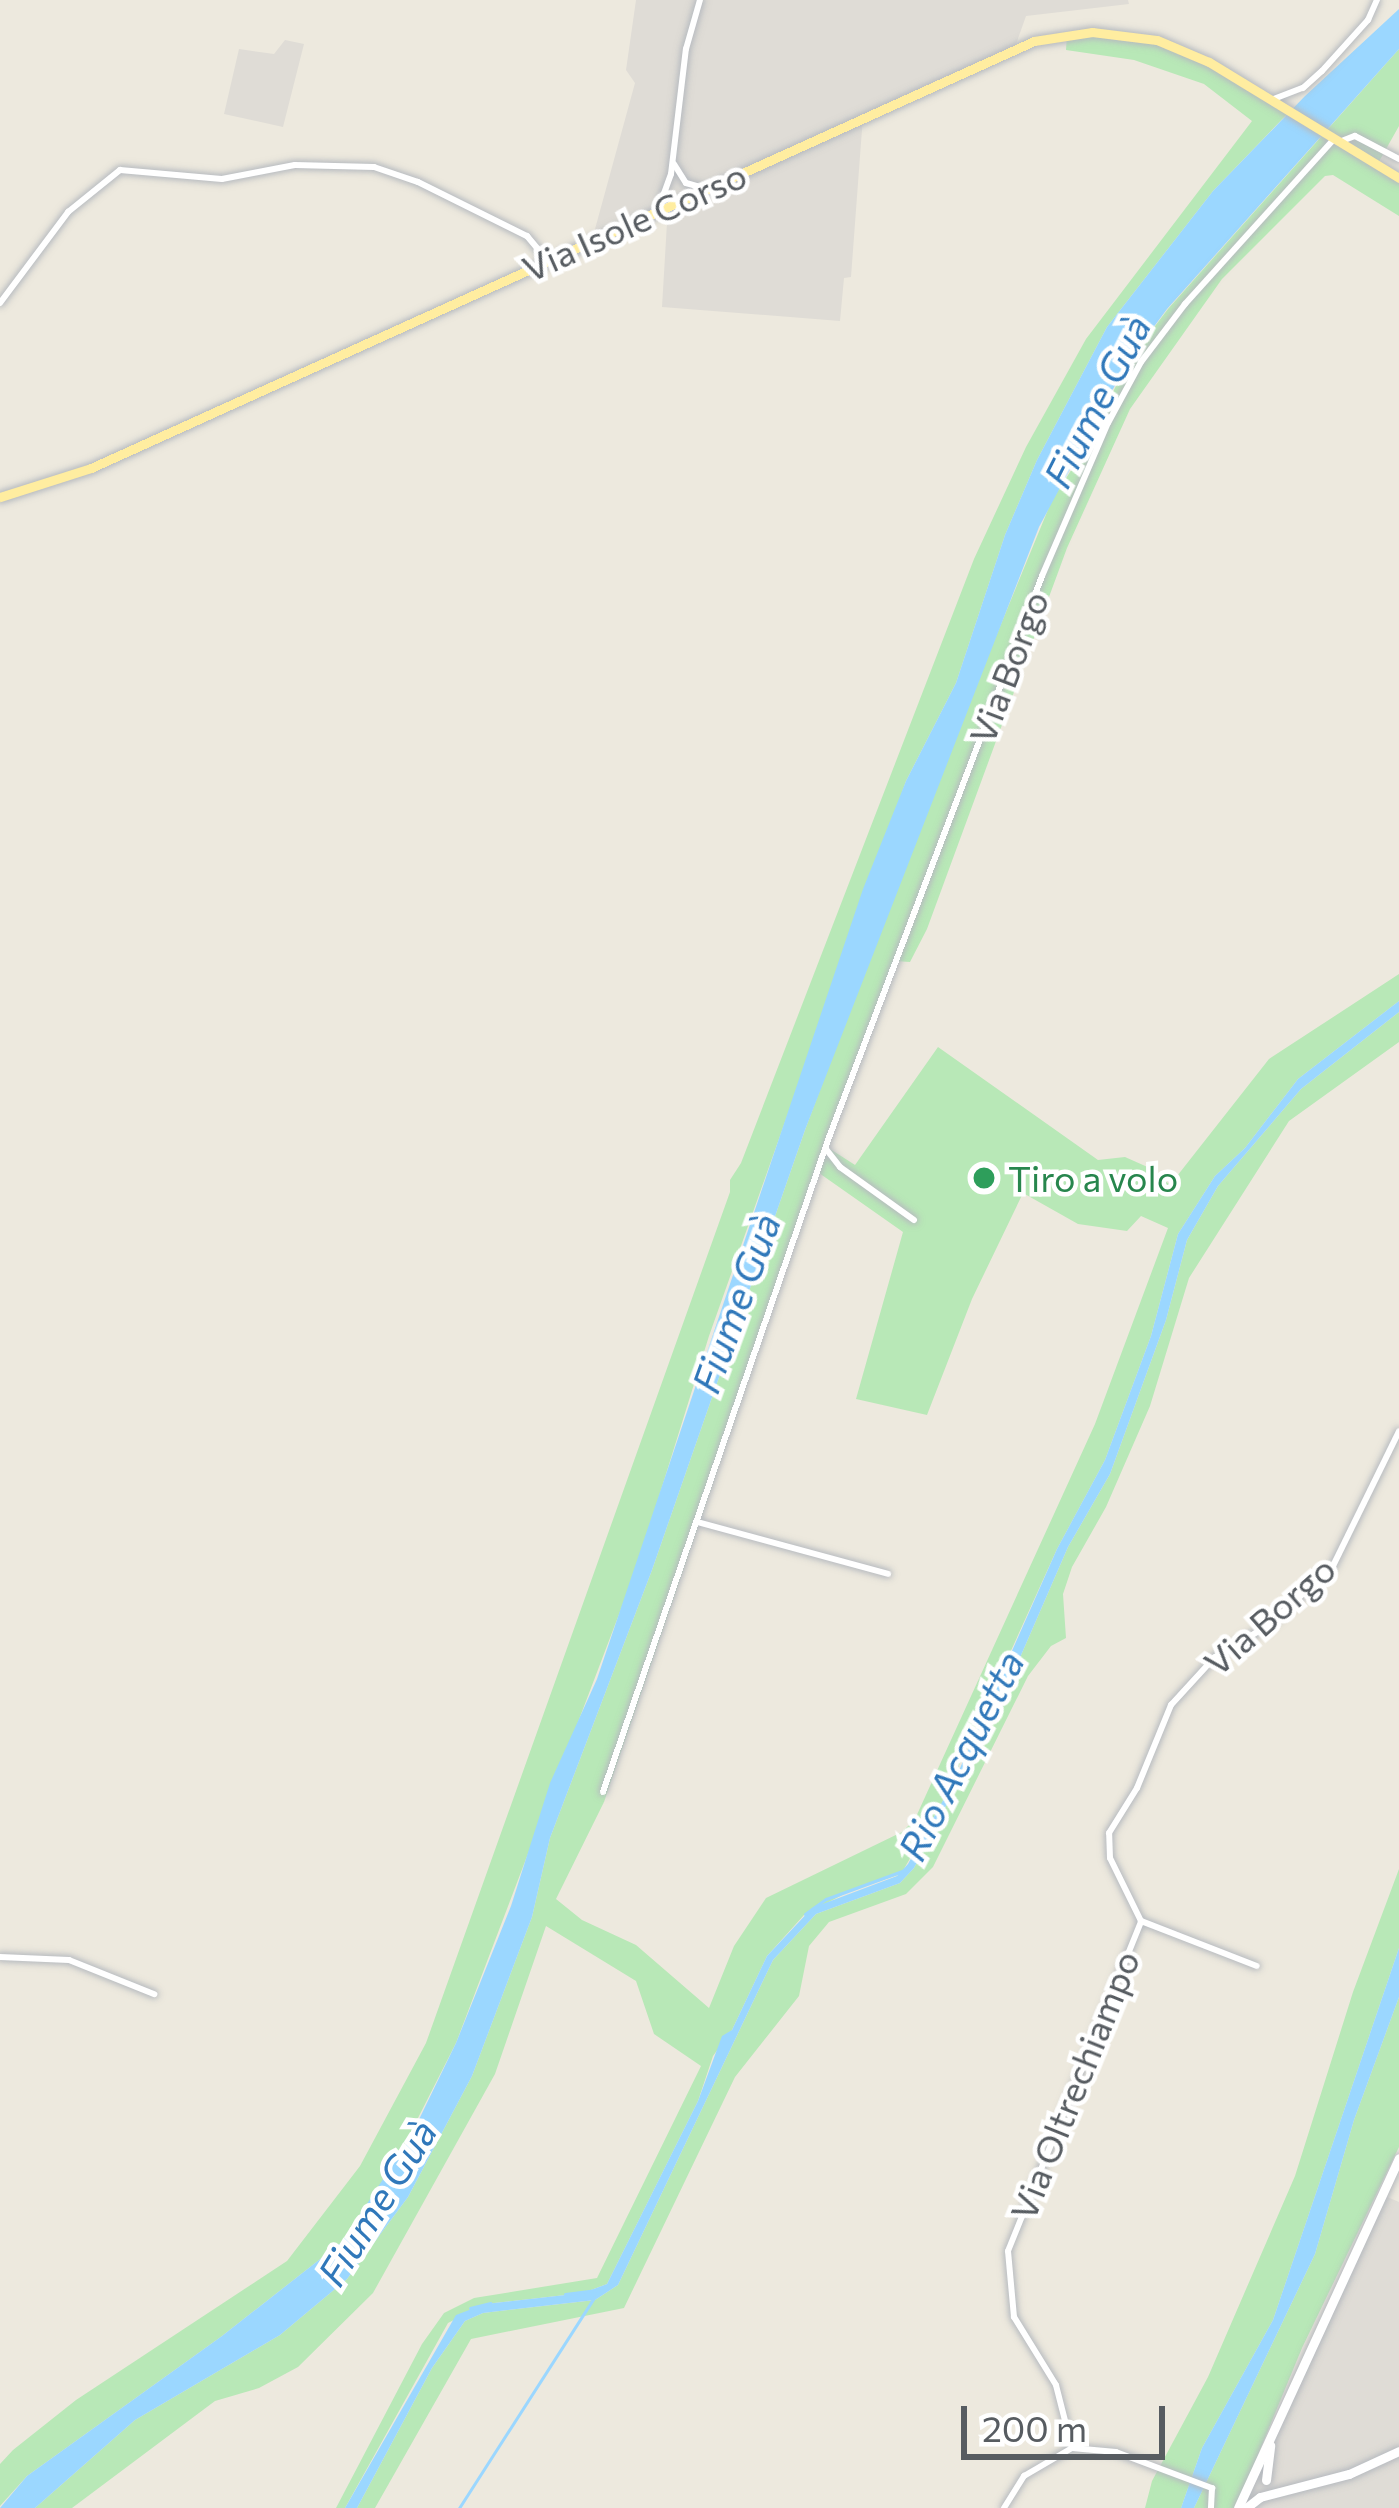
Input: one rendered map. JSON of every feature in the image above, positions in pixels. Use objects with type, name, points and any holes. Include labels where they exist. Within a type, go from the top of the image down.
[{"type":"main road","name":"Via Isole Corso","points":[[0,497],[91,468],[1000,52],[1068,34],[1156,40],[1209,62],[1399,178]]},
{"type":"main road","points":[[1242,2508],[1248,2482],[1399,2158]]},
{"type":"main road","points":[[1265,2480],[1263,2466],[1278,2420]]},
{"type":"main road","points":[[1242,2508],[1266,2496],[1348,2474],[1399,2451]]},
{"type":"main road","points":[[1248,2482],[1265,2480],[1288,2490]]},
{"type":"main road","points":[[1248,2482],[1266,2496]]},
{"type":"street","points":[[657,211],[667,188],[686,49],[700,0]]},
{"type":"street","points":[[1271,100],[1303,88],[1322,71],[1368,20],[1377,0]]},
{"type":"street","points":[[1335,140],[1354,136],[1399,159]]},
{"type":"street","name":"Via Borgo","points":[[603,1792],[826,1149],[1042,576],[1108,422],[1141,362],[1185,304],[1335,140]]},
{"type":"street","points":[[672,161],[691,186],[706,188]]},
{"type":"street","points":[[0,303],[68,212],[119,170],[222,179],[295,166],[374,166],[418,182],[527,236],[547,260]]},
{"type":"street","points":[[679,174],[680,200]]},
{"type":"street","points":[[667,188],[680,200]]},
{"type":"street","points":[[826,1149],[840,1167],[914,1220]]},
{"type":"street","name":"Via Borgo","points":[[1159,1728],[1171,1705],[1215,1657],[1269,1625],[1333,1566],[1399,1431]]},
{"type":"street","points":[[697,1522],[888,1574]]},
{"type":"street","name":"Via Oltrechiampo","points":[[1072,2448],[1056,2385],[1014,2317],[1008,2251],[1141,1921],[1107,1843],[1146,1770],[1159,1728]]},
{"type":"street","points":[[1141,1921],[1257,1966]]},
{"type":"street","points":[[0,1957],[69,1960],[154,1994]]},
{"type":"street","points":[[1004,2508],[1039,2464],[1072,2448],[1116,2452],[1207,2487],[1214,2494],[1211,2508]]},
{"type":"shaded area","points":[[636,0],[1128,0],[1129,4],[1026,16],[1015,47],[863,116],[851,277],[844,278],[840,321],[662,307],[668,206],[592,240],[635,83],[626,70]]},
{"type":"shaded area","points":[[285,40],[304,44],[283,127],[224,114],[239,49],[274,54]]},
{"type":"shaded area","points":[[1385,2196],[1399,2202],[1399,2508],[1236,2508]]},
{"type":"green space","points":[[1097,34],[1180,48],[1290,111],[1213,191],[1107,327],[1037,460],[1005,535],[956,683],[906,781],[709,1336],[637,1567],[456,2043],[384,2185],[342,2242],[222,2336],[27,2476],[0,2506],[0,2464],[13,2450],[76,2400],[287,2261],[360,2166],[426,2043],[730,1192],[730,1180],[741,1163],[974,559],[1026,447],[1086,339],[1252,121],[1204,84],[1134,60],[1066,50],[1067,35]]},
{"type":"green space","points":[[1399,49],[1399,126],[1377,165],[1399,179],[1399,216],[1333,175],[1325,176],[1222,279],[1130,409],[1067,548],[927,929],[910,962],[895,961],[827,1147],[855,1165],[938,1047],[1098,1160],[1125,1157],[1152,1169],[1170,1185],[1269,1059],[1399,974],[1399,1001],[1298,1079],[1245,1148],[1215,1176],[1178,1234],[1151,1336],[1105,1460],[1057,1549],[942,1803],[901,1874],[850,1891],[804,1915],[767,1956],[732,2030],[713,2056],[698,2101],[607,2284],[583,2293],[485,2304],[448,2323],[345,2508],[336,2508],[422,2344],[444,2313],[474,2298],[597,2278],[701,2066],[654,2034],[636,1981],[546,1926],[495,2074],[373,2293],[298,2367],[259,2388],[215,2401],[72,2508],[35,2508],[135,2420],[280,2335],[347,2279],[408,2197],[472,2076],[532,1917],[550,1838],[652,1570],[805,1130],[925,809],[1052,500],[1088,444],[1127,363],[1168,309]],"holes":[[[819,1173],[903,1232],[856,1399],[927,1415],[972,1299],[1023,1193],[1078,1224],[1127,1231],[1141,1216],[1168,1228],[1095,1424],[915,1819],[902,1832],[766,1898],[734,1946],[709,2008],[636,1945],[582,1920],[556,1899],[604,1802]]]},
{"type":"green space","points":[[1399,1012],[1399,1042],[1289,1121],[1189,1278],[1150,1406],[1106,1507],[1072,1567],[1063,1594],[1066,1638],[1051,1646],[1028,1676],[933,1867],[906,1894],[829,1922],[809,1946],[799,1996],[735,2077],[624,2308],[471,2339],[375,2508],[357,2508],[432,2368],[465,2321],[483,2313],[595,2300],[618,2285],[773,1960],[816,1914],[900,1883],[914,1868],[1009,1683],[1068,1547],[1110,1474],[1166,1320],[1187,1240],[1218,1186],[1301,1089]]},
{"type":"green space","points":[[1399,1869],[1399,1948],[1273,2320],[1202,2448],[1181,2508],[1145,2508],[1152,2481],[1208,2377],[1295,2176],[1353,1992]]},
{"type":"green space","points":[[1399,1997],[1399,2147],[1302,2348],[1236,2508],[1194,2508],[1315,2254],[1354,2120]]},
{"type":"water","name":"Fiume Guà","points":[[1399,9],[1399,49],[1167,309],[1127,363],[1039,527],[805,1130],[652,1570],[550,1838],[532,1917],[472,2076],[408,2197],[347,2279],[280,2335],[135,2420],[35,2508],[0,2508],[27,2476],[222,2336],[342,2242],[410,2138],[456,2043],[511,1906],[550,1783],[597,1679],[863,889],[906,781],[956,683],[1005,535],[1037,460],[1107,327],[1213,191]]},
{"type":"water","points":[[1399,1001],[1399,1012],[1301,1089],[1218,1186],[1187,1240],[1166,1320],[1110,1474],[1068,1547],[1009,1683],[914,1868],[900,1883],[816,1914],[773,1960],[618,2285],[595,2300],[483,2313],[465,2321],[432,2368],[357,2508],[345,2508],[456,2315],[485,2304],[583,2293],[607,2284],[698,2101],[722,2036],[732,2030],[767,1956],[812,1908],[897,1876],[908,1864],[957,1775],[1057,1549],[1105,1460],[1151,1336],[1178,1234],[1215,1176],[1245,1148],[1298,1079]]},
{"type":"water","points":[[1399,1948],[1399,1997],[1354,2120],[1315,2254],[1194,2508],[1181,2508],[1202,2448],[1273,2320]]},
{"type":"waterway","name":"Rio Acquetta","points":[[805,1914],[826,1899],[905,1870]]},
{"type":"waterway","name":"Rio Acquetta","points":[[565,2294],[597,2290]]},
{"type":"waterway","points":[[459,2508],[594,2298]]},
{"type":"waterway","name":"Rio Acquetta","points":[[470,2308],[490,2303]]},
{"type":"place","name":"Tiro a volo","points":[[984,1178]]}]
